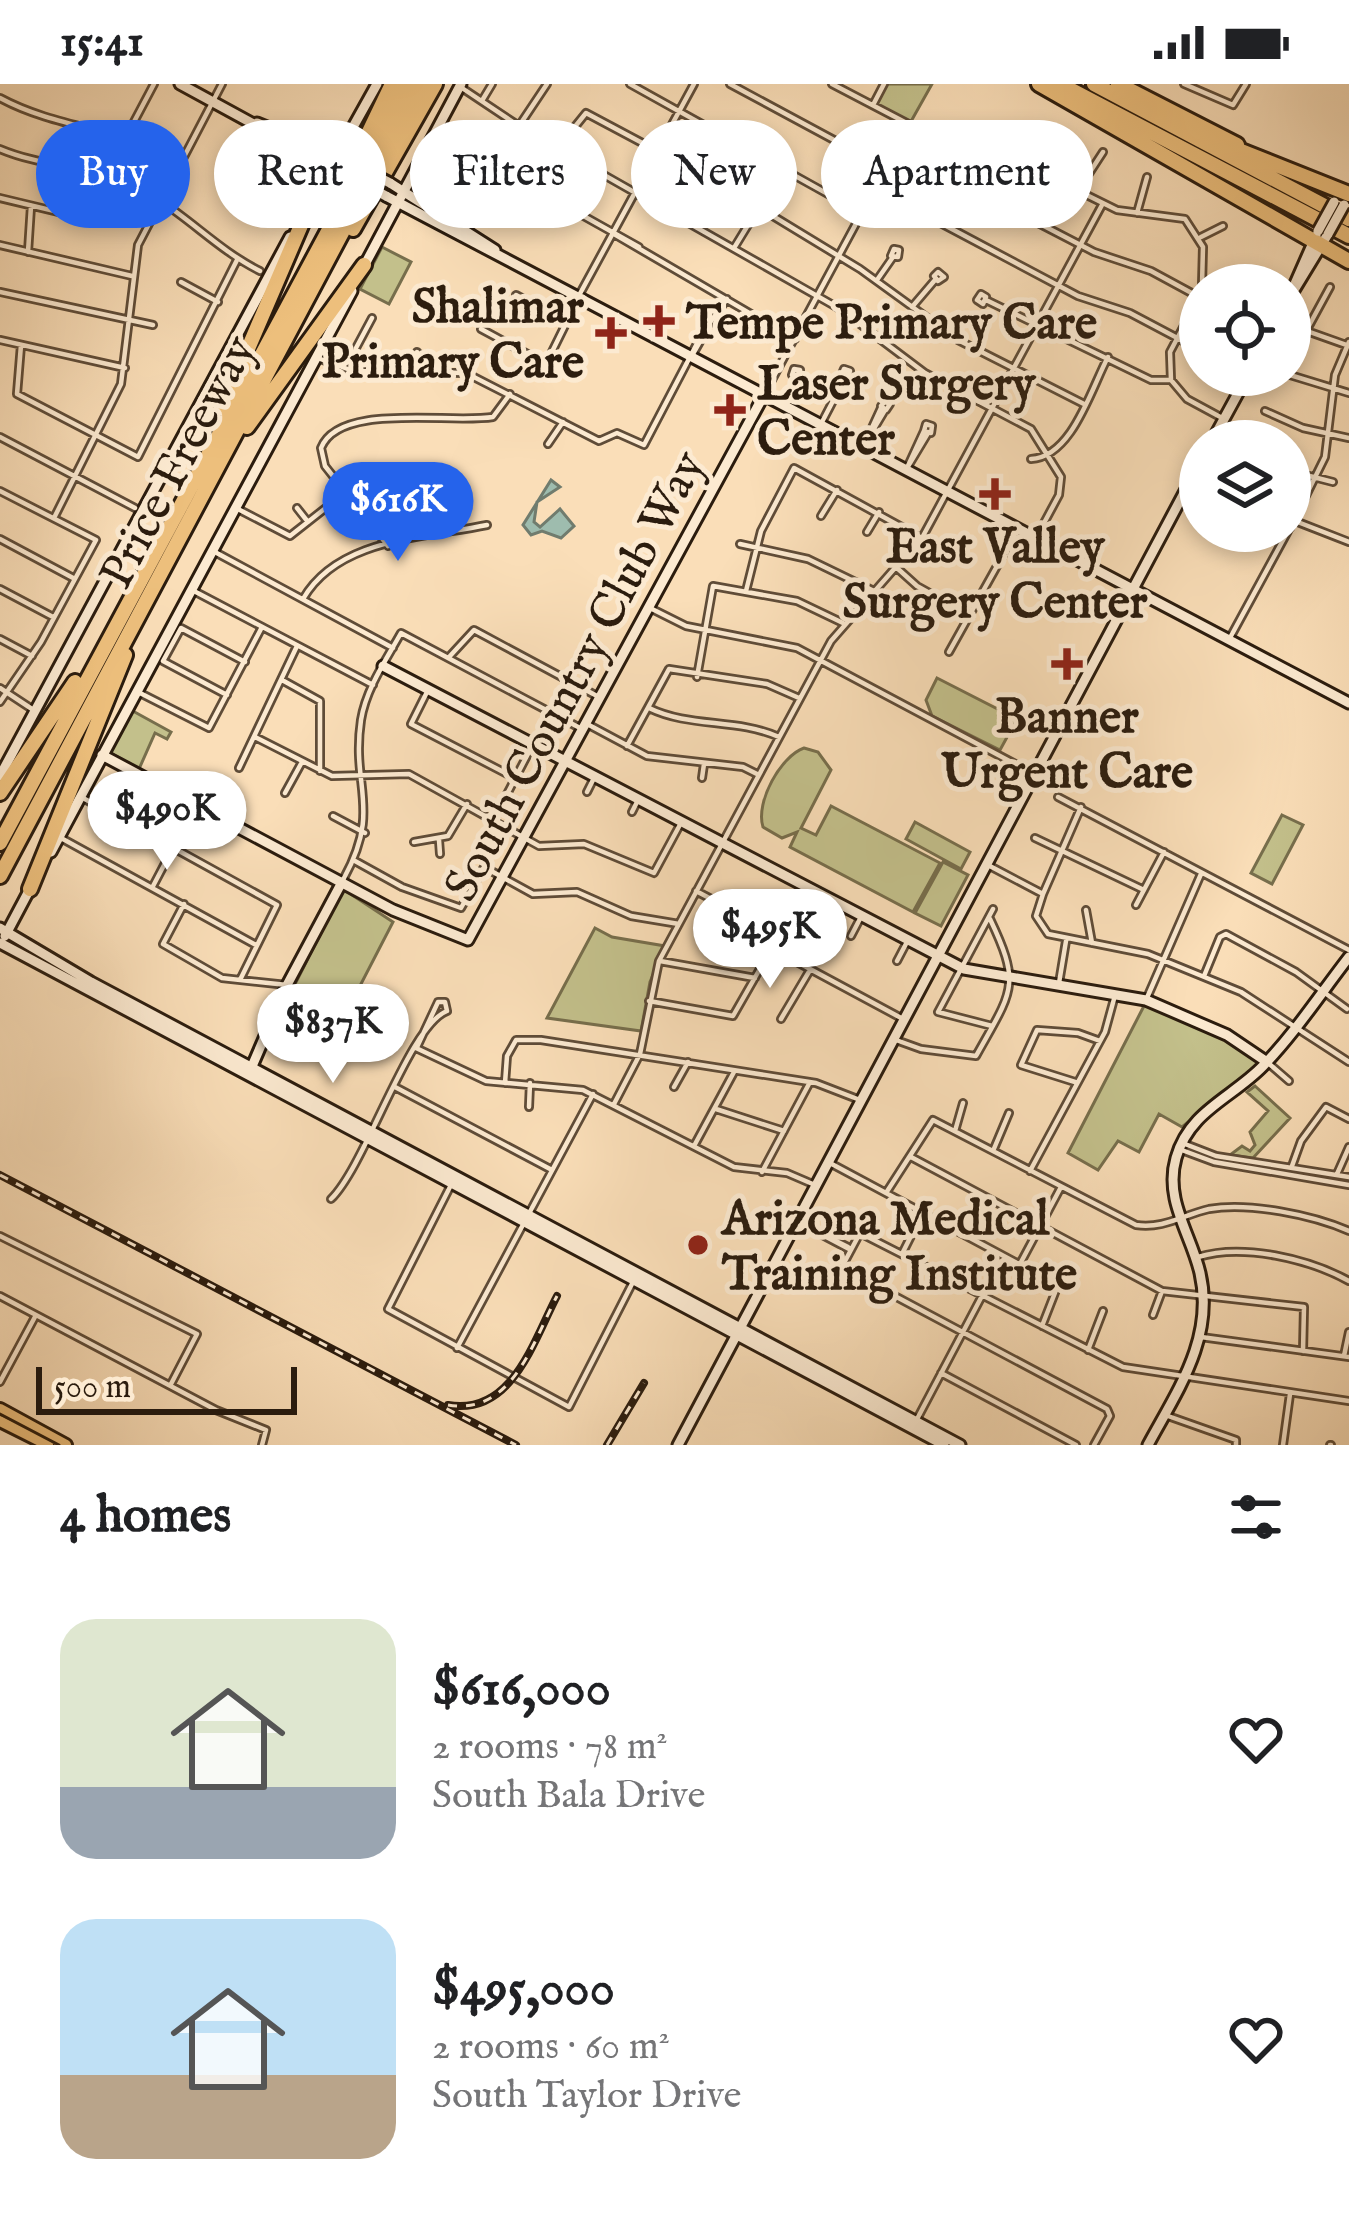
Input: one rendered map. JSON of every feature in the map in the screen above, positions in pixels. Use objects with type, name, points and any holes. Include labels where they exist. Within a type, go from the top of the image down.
[{"type":"highway","points":[[283,314],[392,84]]},
{"type":"highway","name":"Price Freeway","points":[[0,876],[156,564],[187,489],[407,84]]},
{"type":"highway","name":"Price Freeway","points":[[0,843],[156,564],[204,491],[421,84]]},
{"type":"highway","points":[[320,277],[438,84]]},
{"type":"highway","points":[[1099,84],[1345,203]]},
{"type":"highway","points":[[1099,84],[1345,203]]},
{"type":"highway","points":[[1118,84],[1242,148]]},
{"type":"highway","points":[[1050,86],[1349,236]]},
{"type":"highway","points":[[1050,86],[1349,260]]},
{"type":"highway","points":[[1269,167],[1345,203]]},
{"type":"highway","points":[[187,489],[300,228]]},
{"type":"highway","points":[[204,491],[364,265]]},
{"type":"highway","points":[[0,794],[156,564]]},
{"type":"highway","points":[[30,889],[156,564]]},
{"type":"main road","points":[[180,84],[251,120]]},
{"type":"main road","points":[[359,120],[377,84]]},
{"type":"main road","points":[[460,85],[59,837],[4,930],[1,944],[135,1009],[635,1276],[670,1290],[736,1330]]},
{"type":"main road","points":[[1306,264],[1345,203],[1349,174]]},
{"type":"main road","points":[[386,182],[441,225],[493,247]]},
{"type":"main road","points":[[386,196],[401,197],[1349,703]]},
{"type":"main road","points":[[0,776],[296,228]]},
{"type":"main road","name":"South Country Club Way","points":[[342,882],[469,940],[765,393]]},
{"type":"main road","points":[[1224,419],[1237,396]]},
{"type":"main road","points":[[676,1445],[1179,506]]},
{"type":"main road","points":[[383,666],[961,968],[1146,1000],[1227,1035],[1267,1062]]},
{"type":"main road","points":[[102,755],[342,882],[286,986],[250,1071]]},
{"type":"main road","points":[[4,930],[89,985]]},
{"type":"main road","points":[[1148,1445],[1201,1337],[1203,1294],[1173,1187],[1180,1146],[1202,1113],[1267,1062],[1349,953]]},
{"type":"main road","points":[[635,1276],[653,1290],[960,1445]]},
{"type":"main road","points":[[653,1290],[670,1290]]},
{"type":"main road","points":[[0,1409],[66,1445]]},
{"type":"main road","points":[[0,1421],[47,1445]]},
{"type":"main road","points":[[914,1425],[944,1445]]},
{"type":"street","points":[[135,120],[154,84]]},
{"type":"street","points":[[190,145],[222,84]]},
{"type":"street","points":[[483,99],[492,84]]},
{"type":"street","points":[[522,120],[547,84]]},
{"type":"street","points":[[630,84],[821,190]]},
{"type":"street","points":[[675,120],[694,84]]},
{"type":"street","points":[[730,84],[821,134]]},
{"type":"street","points":[[832,84],[901,120]]},
{"type":"street","points":[[873,105],[884,84]]},
{"type":"street","points":[[1184,84],[1233,105],[1246,84]]},
{"type":"street","points":[[460,85],[512,120]]},
{"type":"street","points":[[0,98],[62,120]]},
{"type":"street","points":[[0,149],[36,158]]},
{"type":"street","points":[[1093,167],[1103,152]]},
{"type":"street","points":[[1137,213],[1147,177]]},
{"type":"street","points":[[0,198],[36,207]]},
{"type":"street","points":[[1093,200],[1137,213],[1174,214],[1201,237],[1202,264]]},
{"type":"street","points":[[481,328],[546,364],[631,202]]},
{"type":"street","points":[[614,1104],[640,1054],[659,961],[799,698],[843,623],[923,536],[1102,205]]},
{"type":"street","points":[[28,252],[31,206]]},
{"type":"street","points":[[190,222],[260,272]]},
{"type":"street","points":[[1201,237],[1223,226]]},
{"type":"street","points":[[54,518],[125,368],[132,276],[147,228]]},
{"type":"street","points":[[606,228],[795,339]]},
{"type":"street","points":[[698,228],[817,297],[925,373],[1030,429],[1051,453],[1061,487],[1037,537]]},
{"type":"street","points":[[734,248],[746,228]]},
{"type":"street","points":[[793,228],[877,280],[958,340],[1084,404]]},
{"type":"street","name":"South Country Club Way","points":[[765,393],[854,228]]},
{"type":"street","points":[[950,228],[1059,286],[1130,313],[1178,338],[1168,358],[1171,380],[1187,399],[1224,419]]},
{"type":"street","points":[[1048,228],[1179,286]]},
{"type":"street","points":[[195,236],[202,231]]},
{"type":"street","points":[[0,245],[132,276]]},
{"type":"street","points":[[877,280],[893,257]]},
{"type":"street","points":[[21,344],[17,394],[138,457],[237,260]]},
{"type":"street","points":[[911,307],[935,280]]},
{"type":"street","points":[[181,282],[218,302]]},
{"type":"street","points":[[1311,322],[1330,287]]},
{"type":"street","points":[[0,292],[153,325]]},
{"type":"street","points":[[516,295],[566,322]]},
{"type":"street","points":[[316,357],[353,371],[466,373],[599,441],[617,433],[644,445],[727,299]]},
{"type":"street","points":[[986,300],[1151,380],[1171,380]]},
{"type":"street","points":[[353,371],[356,347],[372,318]]},
{"type":"street","points":[[1311,335],[1348,345],[1311,489]]},
{"type":"street","points":[[0,340],[125,368]]},
{"type":"street","points":[[410,370],[410,357],[417,352],[432,370]]},
{"type":"street","points":[[74,370],[76,357]]},
{"type":"street","points":[[1030,459],[1051,453],[1108,357]]},
{"type":"street","points":[[780,365],[792,371]]},
{"type":"street","points":[[822,422],[845,378]]},
{"type":"street","points":[[1311,382],[1349,393]]},
{"type":"street","points":[[388,546],[322,458],[325,439],[340,424],[493,417],[510,394]]},
{"type":"street","points":[[864,445],[883,409]]},
{"type":"street","points":[[1264,411],[1349,437]]},
{"type":"street","points":[[548,444],[563,422]]},
{"type":"street","points":[[907,468],[926,432]]},
{"type":"street","points":[[0,437],[135,508]]},
{"type":"street","points":[[746,591],[754,548],[794,468],[951,554]]},
{"type":"street","points":[[1311,476],[1333,482]]},
{"type":"street","points":[[821,516],[837,490]]},
{"type":"street","points":[[0,491],[95,540],[32,656],[3,690],[0,701]]},
{"type":"street","points":[[235,507],[290,536],[346,492]]},
{"type":"street","points":[[297,508],[308,522]]},
{"type":"street","points":[[867,532],[879,512]]},
{"type":"street","points":[[303,599],[329,566],[356,553],[487,525]]},
{"type":"street","points":[[949,652],[1018,527]]},
{"type":"street","points":[[1311,531],[1349,542]]},
{"type":"street","points":[[0,539],[75,579]]},
{"type":"street","points":[[740,544],[808,559],[874,591]]},
{"type":"street","points":[[212,551],[393,647]]},
{"type":"street","points":[[1228,639],[1276,552]]},
{"type":"street","points":[[897,568],[931,595],[970,616]]},
{"type":"street","points":[[697,677],[712,586],[797,601],[843,623]]},
{"type":"street","points":[[0,589],[53,617]]},
{"type":"street","points":[[191,590],[373,685]]},
{"type":"street","points":[[911,620],[931,595]]},
{"type":"street","points":[[650,608],[704,631],[772,640],[820,660],[1034,774]]},
{"type":"street","points":[[137,691],[208,728],[262,627]]},
{"type":"street","points":[[227,695],[163,661],[181,628],[245,662]]},
{"type":"street","points":[[448,658],[474,631],[602,698]]},
{"type":"street","points":[[342,882],[364,832],[360,723],[373,685],[401,633],[627,746],[670,762],[743,767],[759,775]]},
{"type":"street","points":[[0,639],[32,656]]},
{"type":"street","points":[[239,768],[297,646]]},
{"type":"street","points":[[627,746],[669,669],[697,677],[747,680],[799,698]]},
{"type":"street","points":[[280,679],[320,701],[320,771]]},
{"type":"street","points":[[3,690],[35,711]]},
{"type":"street","points":[[428,690],[411,724],[515,778]]},
{"type":"street","points":[[649,708],[683,719],[754,726],[779,737]]},
{"type":"street","points":[[255,737],[320,771],[409,774],[551,849],[584,844],[654,873],[683,820]]},
{"type":"street","points":[[495,817],[532,746]]},
{"type":"street","points":[[285,794],[302,762]]},
{"type":"street","points":[[702,778],[704,764]]},
{"type":"street","points":[[587,792],[594,778]]},
{"type":"street","points":[[80,797],[277,905],[240,980]]},
{"type":"street","points":[[1058,797],[1349,953]]},
{"type":"street","points":[[632,812],[638,800]]},
{"type":"street","points":[[414,842],[439,840],[455,828],[468,803]]},
{"type":"street","points":[[152,888],[196,804]]},
{"type":"street","points":[[1081,807],[1036,912],[1039,926],[1066,939],[1163,959],[1203,976],[1252,998],[1349,1062]]},
{"type":"street","points":[[333,816],[364,832]]},
{"type":"street","points":[[59,837],[256,945]]},
{"type":"street","points":[[1035,838],[1144,890]]},
{"type":"street","points":[[439,840],[440,854]]},
{"type":"street","points":[[1136,905],[1164,852]]},
{"type":"street","points":[[353,860],[403,887],[461,908],[484,867],[533,894],[577,892],[631,916],[679,924]]},
{"type":"street","points":[[986,864],[1043,894]]},
{"type":"street","points":[[1146,1000],[1203,872]]},
{"type":"street","points":[[696,891],[762,928],[773,946],[810,970],[903,1019]]},
{"type":"street","points":[[808,906],[817,891]]},
{"type":"street","points":[[184,904],[164,944],[222,978],[286,986]]},
{"type":"street","points":[[992,1026],[939,1013],[993,910]]},
{"type":"street","points":[[1086,910],[1092,943]]},
{"type":"street","points":[[727,929],[736,912]]},
{"type":"street","points":[[851,936],[862,915]]},
{"type":"street","points":[[893,1038],[917,1048],[974,1058],[992,1026],[1010,976],[1010,959],[990,919]]},
{"type":"street","points":[[976,938],[985,934],[998,938]]},
{"type":"street","points":[[1203,976],[1225,934],[1347,1009]]},
{"type":"street","points":[[1059,983],[1066,939]]},
{"type":"street","points":[[897,961],[908,940]]},
{"type":"street","points":[[649,1001],[733,1016],[773,946]]},
{"type":"street","points":[[659,961],[754,978]]},
{"type":"street","points":[[782,1019],[810,970]]},
{"type":"street","points":[[1030,1171],[1100,1041],[1115,992]]},
{"type":"street","points":[[331,1199],[417,1047],[437,1015],[447,1011],[445,1002],[438,1002],[417,1047]]},
{"type":"street","points":[[1077,1083],[1021,1065],[1040,1027],[1100,1041]]},
{"type":"street","points":[[505,1083],[507,1056],[516,1040],[640,1054],[810,1082],[860,1100]]},
{"type":"street","points":[[417,1047],[472,1077],[592,1094],[694,1146],[759,1172],[787,1173],[815,1185]]},
{"type":"street","points":[[674,1087],[688,1062]]},
{"type":"street","points":[[1267,1062],[1288,1081]]},
{"type":"street","points":[[694,1146],[735,1070]]},
{"type":"street","points":[[756,1183],[810,1082]]},
{"type":"street","points":[[530,1083],[530,1107]]},
{"type":"street","points":[[395,1087],[552,1170]]},
{"type":"street","points":[[457,1349],[592,1094]]},
{"type":"street","points":[[955,1131],[962,1103]]},
{"type":"street","points":[[1292,1170],[1301,1141],[1329,1106],[1349,1119]]},
{"type":"street","points":[[715,1108],[784,1131]]},
{"type":"street","points":[[993,1151],[1009,1113]]},
{"type":"street","points":[[886,1193],[932,1120],[1136,1225],[1232,1208],[1314,1220],[1349,1232]]},
{"type":"street","points":[[1180,1146],[1214,1162],[1349,1181]]},
{"type":"street","points":[[1337,1177],[1349,1147]]},
{"type":"street","points":[[911,1156],[1162,1291],[1307,1309],[1303,1351]]},
{"type":"street","points":[[827,1162],[1060,1288],[1042,1325]]},
{"type":"street","points":[[454,1179],[388,1310],[457,1349],[569,1407],[635,1276]]},
{"type":"street","points":[[1020,1264],[1061,1187]]},
{"type":"street","points":[[902,1252],[923,1213]]},
{"type":"street","points":[[796,1221],[851,1250]]},
{"type":"street","points":[[1094,1445],[1110,1412],[844,1268],[864,1232],[1135,1371],[1349,1401]]},
{"type":"street","points":[[0,1236],[197,1334],[170,1386]]},
{"type":"street","points":[[1196,1258],[1222,1252],[1307,1262],[1349,1281]]},
{"type":"street","points":[[1145,1282],[1150,1272]]},
{"type":"street","points":[[1153,1315],[1162,1291]]},
{"type":"street","points":[[914,1425],[983,1294]]},
{"type":"street","points":[[0,1296],[268,1432],[262,1445]]},
{"type":"street","points":[[1088,1350],[1103,1311]]},
{"type":"street","points":[[0,1382],[36,1315]]},
{"type":"street","points":[[1201,1337],[1346,1357],[1349,1332]]},
{"type":"street","points":[[1135,1371],[1137,1360]]},
{"type":"street","points":[[941,1373],[1076,1445]]},
{"type":"street","points":[[1283,1445],[1290,1394]]},
{"type":"street","points":[[1165,1414],[1237,1439]]},
{"type":"shaded area","points":[[885,84],[932,84],[912,120],[900,120],[873,105]]},
{"type":"shaded area","points":[[382,247],[411,262],[389,304],[360,289]]},
{"type":"shaded area","points":[[551,480],[560,487],[538,502]]},
{"type":"shaded area","points":[[537,503],[534,522],[540,527],[560,509],[574,526],[561,538],[542,531],[531,535],[523,525]]},
{"type":"shaded area","points":[[937,678],[1017,719],[1000,750],[932,716],[926,700]]},
{"type":"shaded area","points":[[131,710],[171,732],[167,739],[155,733],[139,769],[109,752]]},
{"type":"shaded area","points":[[804,748],[818,752],[831,770],[801,828],[816,835],[831,806],[940,863],[913,912],[790,847],[797,832],[782,838],[763,827],[763,805],[772,781],[787,760]]},
{"type":"shaded area","points":[[1282,815],[1303,825],[1272,884],[1251,873]]},
{"type":"shaded area","points":[[915,822],[970,852],[961,869],[906,839]]},
{"type":"shaded area","points":[[943,862],[968,875],[941,926],[915,913]]},
{"type":"shaded area","points":[[343,889],[393,922],[346,1013],[281,1012]]},
{"type":"shaded area","points":[[595,928],[612,937],[665,946],[650,982],[641,1031],[547,1018]]},
{"type":"shaded area","points":[[1145,1004],[1226,1038],[1260,1064],[1182,1127],[1159,1114],[1139,1152],[1118,1141],[1098,1170],[1068,1153]]},
{"type":"shaded area","points":[[1255,1086],[1290,1118],[1253,1158],[1230,1155],[1242,1146],[1250,1151],[1255,1145],[1250,1132],[1268,1111],[1247,1092]]},
{"type":"tram line","points":[[0,1414],[59,1445]]},
{"type":"railway","points":[[0,1175],[516,1445]]},
{"type":"railway","points":[[448,1405],[489,1399],[504,1387],[529,1354],[557,1296]]},
{"type":"railway","points":[[607,1445],[644,1383]]},
{"type":"place","name":"Tempe Primary Care","points":[[659,321]]},
{"type":"place","name":"Shalimar Primary Care","points":[[611,333]]},
{"type":"place","name":"Laser Surgery Center","points":[[730,410]]},
{"type":"place","name":"East Valley Surgery Center","points":[[995,494]]},
{"type":"place","name":"Banner Urgent Care","points":[[1067,664]]},
{"type":"place","name":"Arizona Medical Training Institute","points":[[698,1245]]}]
